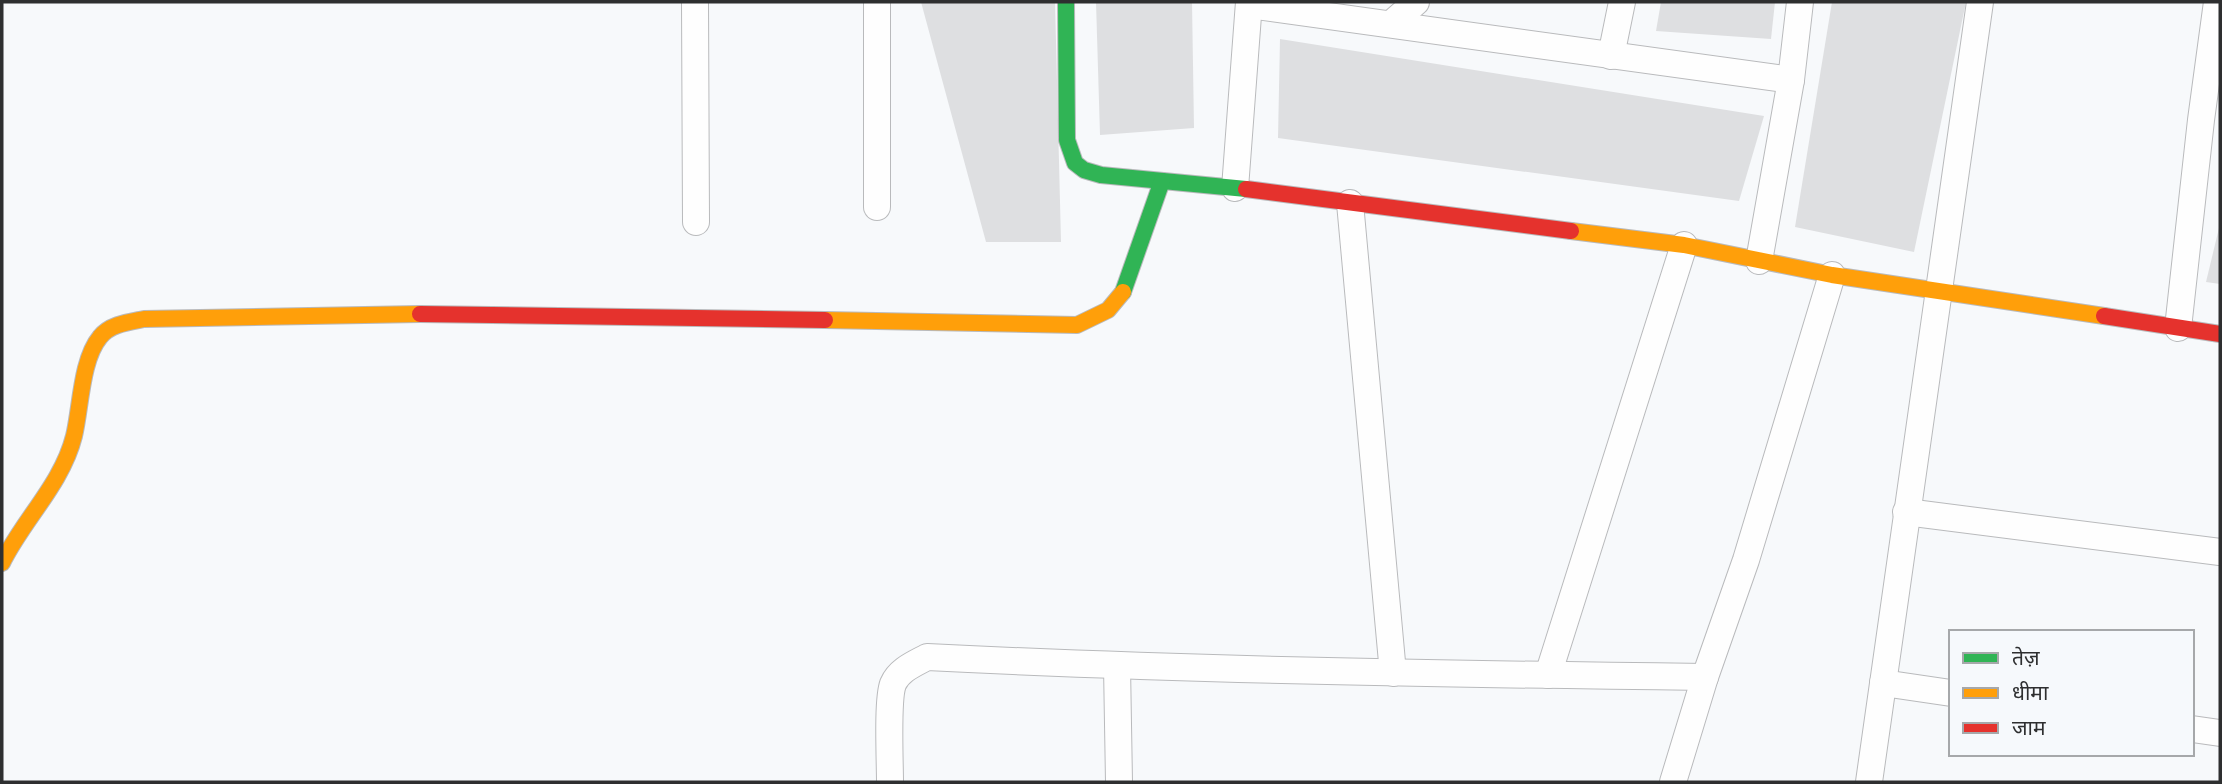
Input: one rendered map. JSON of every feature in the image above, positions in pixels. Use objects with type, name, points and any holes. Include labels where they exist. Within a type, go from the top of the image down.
[{"type":"street","points":[[695,2],[696,222]]},
{"type":"street","points":[[877,2],[877,206]]},
{"type":"street","points":[[1066,2],[1067,140],[1075,163],[1084,170],[1101,175],[1350,202],[1684,246],[1832,275],[2220,334]]},
{"type":"street","points":[[1391,24],[1416,2]]},
{"type":"street","points":[[1611,56],[1622,2]]},
{"type":"street","points":[[1759,261],[1791,80],[1800,2]]},
{"type":"street","points":[[1869,782],[1980,2]]},
{"type":"street","points":[[2178,328],[2210,122],[2217,2]]},
{"type":"street","points":[[1235,188],[1249,3],[1791,80]]},
{"type":"street","points":[[2,563],[10,545],[55,477],[70,448],[97,339],[118,324],[144,319],[457,313],[1077,325],[1108,310],[1125,289],[1162,181]]},
{"type":"street","points":[[1350,202],[1393,673]]},
{"type":"street","points":[[1548,675],[1684,246]]},
{"type":"street","points":[[1672,782],[1746,560],[1832,275]]},
{"type":"street","points":[[1906,512],[2220,552]]},
{"type":"street","points":[[890,782],[891,701],[894,684],[905,669],[926,657],[1117,666],[1705,677]]},
{"type":"street","points":[[1117,666],[1119,782]]},
{"type":"street","points":[[1883,683],[1949,693]]},
{"type":"street","points":[[2194,729],[2220,733]]},
{"type":"building","points":[[921,2],[1055,2],[1061,242],[986,242]]},
{"type":"building","points":[[1096,2],[1192,2],[1194,128],[1100,135]]},
{"type":"building","points":[[1661,2],[1775,2],[1771,39],[1656,31]]},
{"type":"building","points":[[1832,2],[1966,2],[1914,252],[1795,227]]},
{"type":"building","points":[[1280,39],[1764,116],[1739,201],[1278,138]]},
{"type":"building","points":[[2220,228],[2220,284],[2206,282]]},
{"type":"traffic: fast","points":[[1066,2],[1067,140],[1075,163],[1084,170],[1101,175],[1246,189]]},
{"type":"traffic: fast","points":[[1123,292],[1162,181]]},
{"type":"traffic: slow","points":[[1571,231],[1684,245],[1832,275],[2104,316]]},
{"type":"traffic: slow","points":[[825,320],[1077,325],[1108,310],[1123,292]]},
{"type":"traffic: slow","points":[[2,563],[61,470],[74,436],[89,358],[100,337],[109,329],[144,319],[420,314]]},
{"type":"traffic: jam","points":[[1246,189],[1571,231]]},
{"type":"traffic: jam","points":[[420,314],[825,320]]},
{"type":"traffic: jam","points":[[2104,316],[2220,334]]}]
